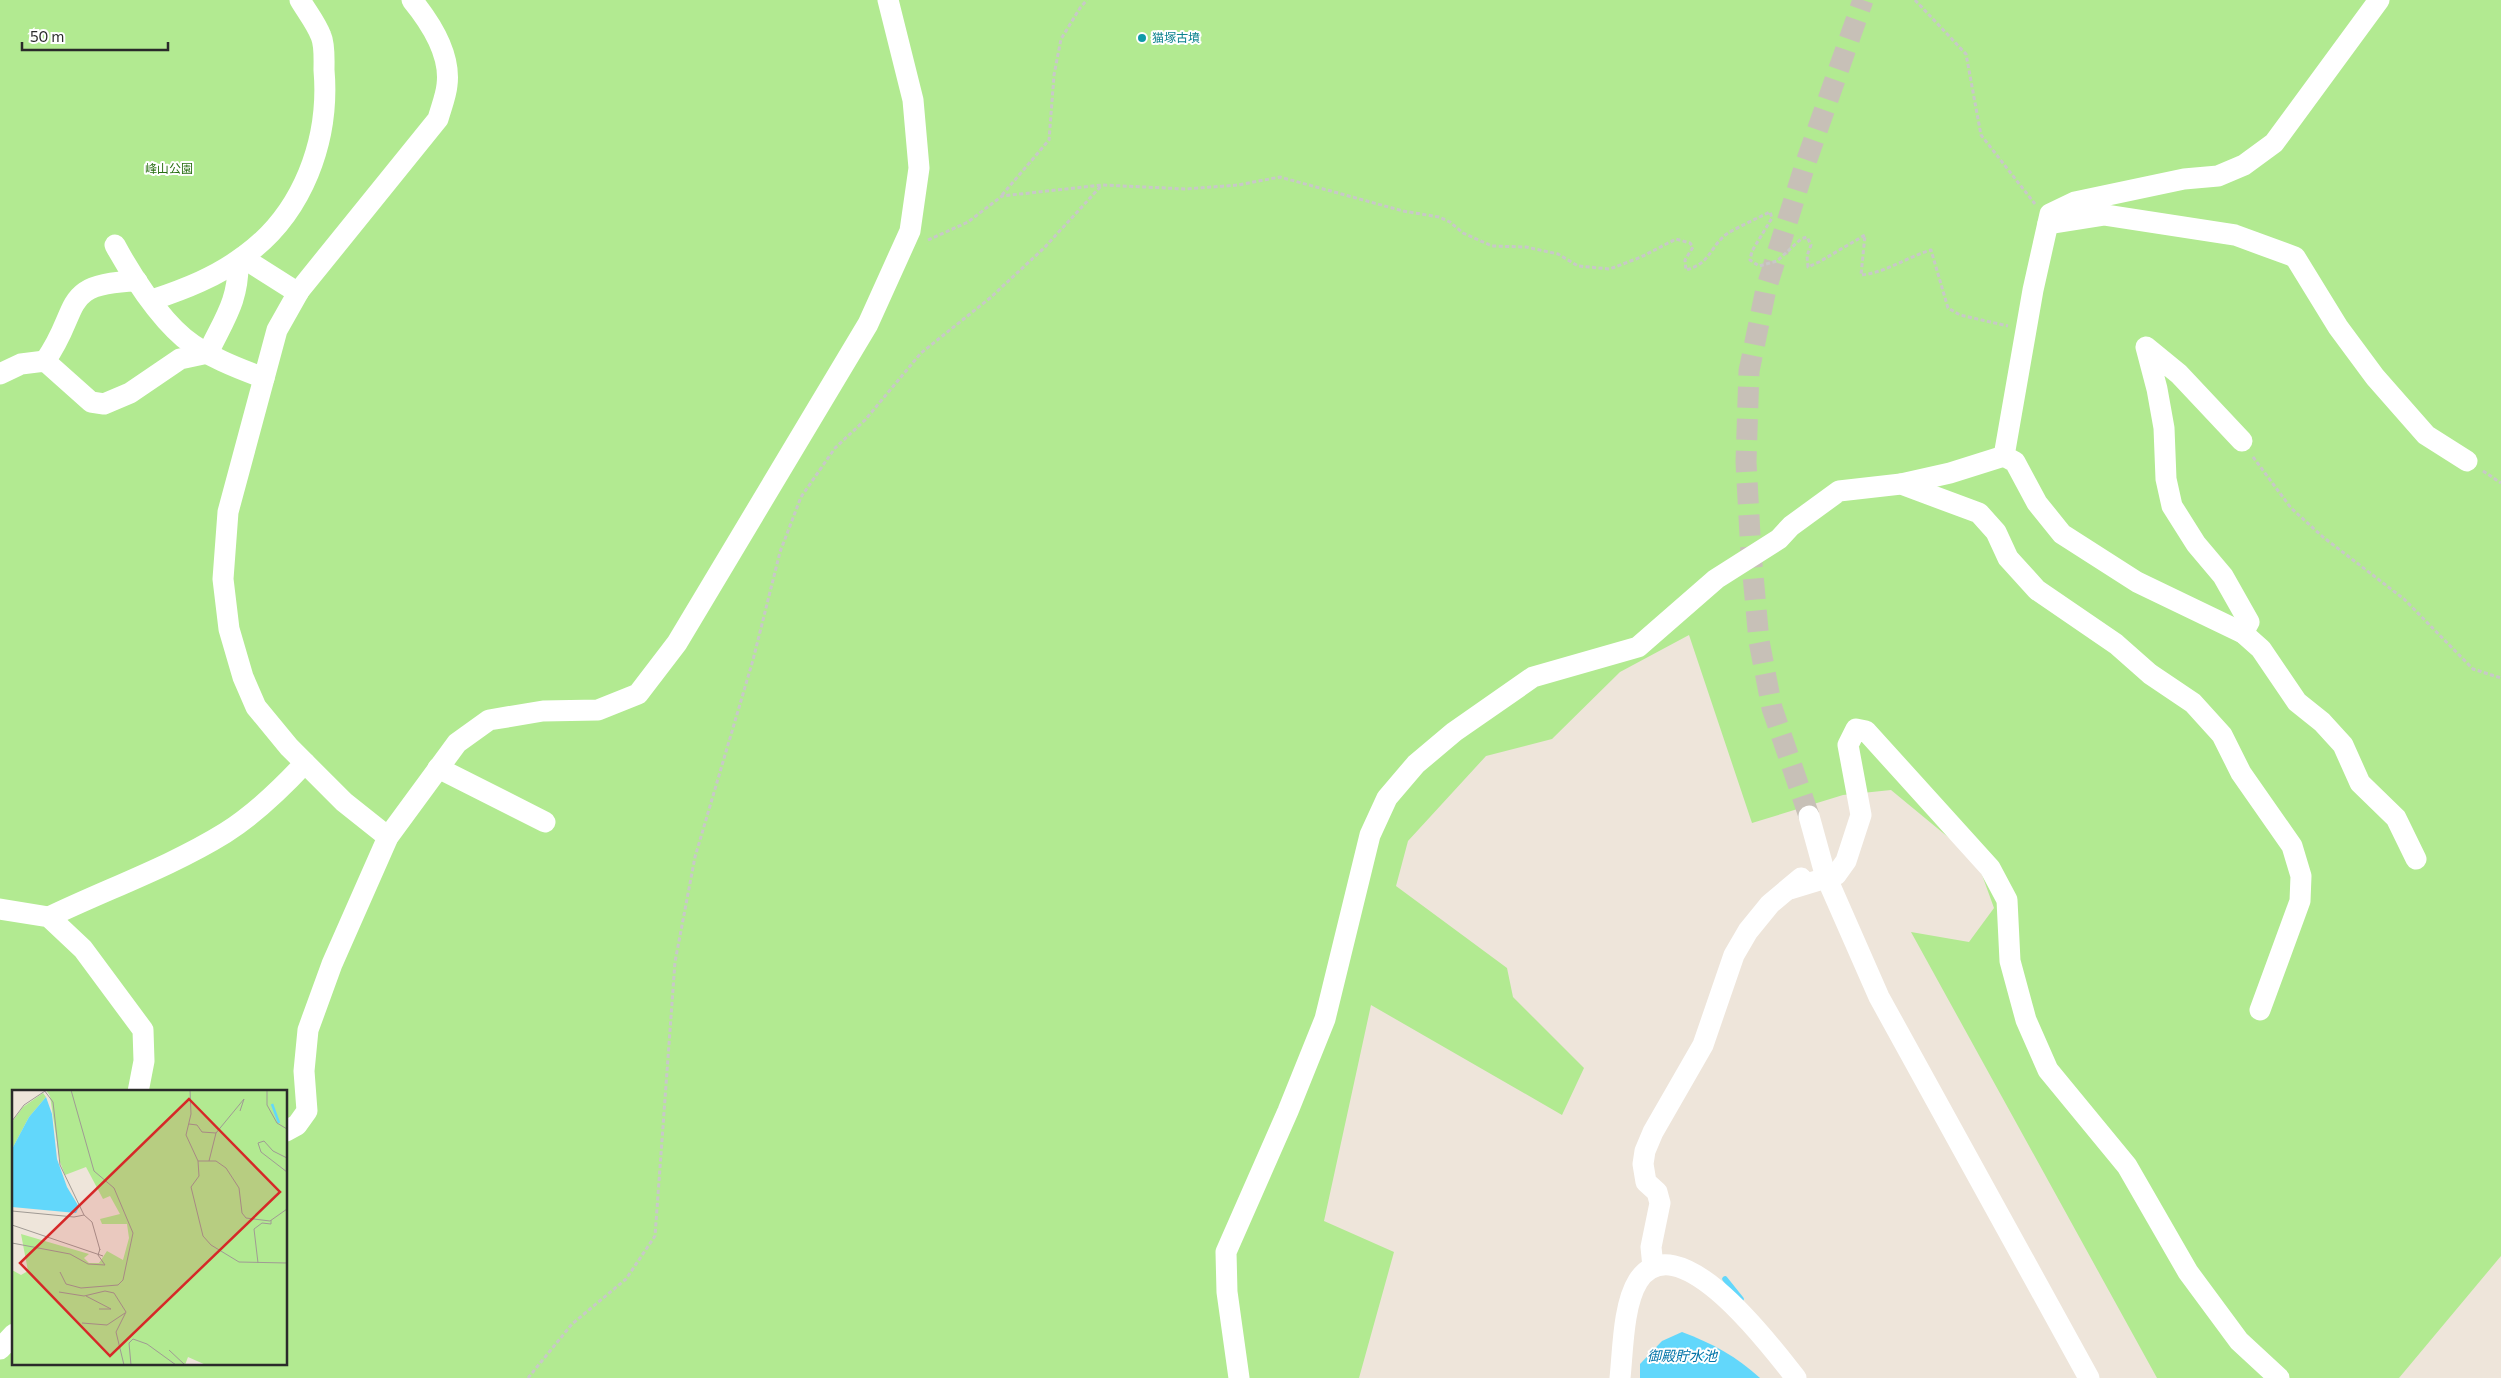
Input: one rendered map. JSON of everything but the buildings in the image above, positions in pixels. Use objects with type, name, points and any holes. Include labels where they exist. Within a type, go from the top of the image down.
[{"type":"street","points":[[152,300],[217,274],[242,258],[294,204],[311,168],[322,130],[326,88],[322,37],[300,0]]},
{"type":"street","points":[[388,837],[344,802],[305,763],[256,707],[243,677],[229,629],[223,579],[228,512],[276,330],[299,291],[438,119],[448,84],[444,53],[426,17],[412,0]]},
{"type":"street","points":[[288,1130],[297,1125],[307,1112],[304,1071],[308,1030],[335,955],[388,837],[457,743],[488,720],[543,711],[598,710],[638,694],[677,643],[858,340],[910,231],[919,168],[913,100],[888,0]]},
{"type":"street","points":[[2004,456],[2033,290],[2050,214],[2075,202],[2184,180],[2218,176],[2244,164],[2274,143],[2379,0]]},
{"type":"street","points":[[2048,224],[2105,215],[2235,234],[2295,257],[2338,327],[2374,377],[2426,435],[2467,461]]},
{"type":"street","points":[[116,245],[127,268],[184,338],[208,353],[264,378]]},
{"type":"street","points":[[242,258],[292,289],[299,291]]},
{"type":"street","points":[[45,361],[91,402],[104,404],[130,392],[180,359],[208,353],[226,321],[238,283],[242,258]]},
{"type":"street","points":[[0,374],[21,364],[45,361],[59,342],[74,301],[86,290],[98,284],[137,281]]},
{"type":"street","points":[[2242,440],[2179,374],[2146,347],[2157,389],[2164,428],[2166,479],[2172,506],[2196,544],[2223,576],[2249,622],[2243,633]]},
{"type":"street","points":[[1239,1378],[1227,1292],[1226,1252],[1288,1111],[1324,1019],[1370,836],[1387,798],[1416,764],[1454,732],[1533,677],[1638,647],[1716,579],[1779,539],[1791,526],[1839,490],[1901,484],[1950,473],[2004,456],[2015,462],[2037,503],[2062,534],[2137,582],[2243,633],[2260,649],[2297,702],[2322,722],[2342,745],[2360,783],[2396,818],[2416,859]]},
{"type":"street","points":[[1901,484],[1979,513],[1996,532],[2008,558],[2037,590],[2116,644],[2150,674],[2193,703],[2222,735],[2241,773],[2292,846],[2301,876],[2300,901],[2260,1010]]},
{"type":"street","points":[[1790,889],[1836,875],[1846,861],[1861,815],[1848,745],[1856,730],[1866,731],[1990,868],[2007,900],[2010,961],[2026,1020],[2048,1070],[2127,1166],[2188,1272],[2239,1341],[2278,1378]]},
{"type":"street","points":[[0,909],[49,917],[189,853],[246,818],[305,763]]},
{"type":"street","points":[[438,768],[545,822]]},
{"type":"street","points":[[1808,816],[1826,874],[1879,997],[2089,1378]]},
{"type":"street","points":[[1653,1268],[1651,1248],[1660,1203],[1657,1192],[1646,1182],[1643,1164],[1645,1151],[1653,1132],[1703,1045],[1739,947],[1748,931],[1770,904],[1790,889],[1813,867],[1819,852]]},
{"type":"street","points":[[49,917],[83,949],[143,1030],[144,1061],[138,1090]]},
{"type":"street","points":[[1620,1378],[1626,1315],[1638,1281],[1653,1268],[1672,1265],[1694,1274],[1720,1291],[1754,1326],[1796,1378]]},
{"type":"street","points":[[0,1349],[12,1336]]},
{"type":"path","points":[[902,250],[968,222],[1002,196],[1049,140],[1054,75],[1061,39],[1087,0]]},
{"type":"path","points":[[1915,0],[1966,54],[1980,134],[2027,192],[2048,224]]},
{"type":"path","points":[[1002,196],[1102,185],[1186,188],[1238,185],[1280,177],[1403,211],[1439,217],[1450,222],[1463,233],[1492,246],[1526,247],[1558,254],[1578,266],[1610,269],[1641,257],[1676,239],[1690,243],[1693,247],[1685,260],[1686,270],[1696,267],[1712,254],[1724,236],[1770,212],[1772,218],[1752,251],[1750,260],[1758,266],[1777,261],[1801,239],[1807,237],[1811,244],[1806,256],[1808,266],[1819,262],[1865,235],[1860,275],[1871,274],[1912,255],[1931,250],[1948,308],[1960,315],[2002,323],[2026,332]]},
{"type":"path","points":[[528,1378],[572,1324],[626,1279],[655,1236],[675,962],[695,857],[753,660],[780,552],[801,497],[835,448],[865,420],[921,353],[990,298],[1044,248],[1102,185]]},
{"type":"path","points":[[2242,440],[2291,508],[2323,537],[2404,599],[2473,669],[2501,678]]},
{"type":"green space","name":"峰山公園","points":[[0,0],[2501,0],[2501,1256],[2399,1378],[2157,1378],[1911,932],[1969,942],[1994,908],[1977,861],[1891,790],[1843,795],[1752,823],[1689,635],[1620,672],[1552,739],[1486,756],[1408,841],[1396,886],[1507,968],[1513,997],[1584,1068],[1562,1115],[1371,1005],[1324,1221],[1394,1252],[1359,1378],[0,1378]]},
{"type":"water","name":"御殿貯水池","points":[[1682,1332],[1724,1351],[1760,1378],[1640,1378],[1640,1364],[1662,1341]]},
{"type":"waterway","points":[[1725,1279],[1741,1299]]},
{"type":"tunnel","points":[[1809,816],[1772,708],[1759,641],[1751,553],[1746,462],[1749,371],[1766,289],[1805,165],[1863,0]]},
{"type":"place","name":"猫塚古墳","points":[[1142,38]]}]
